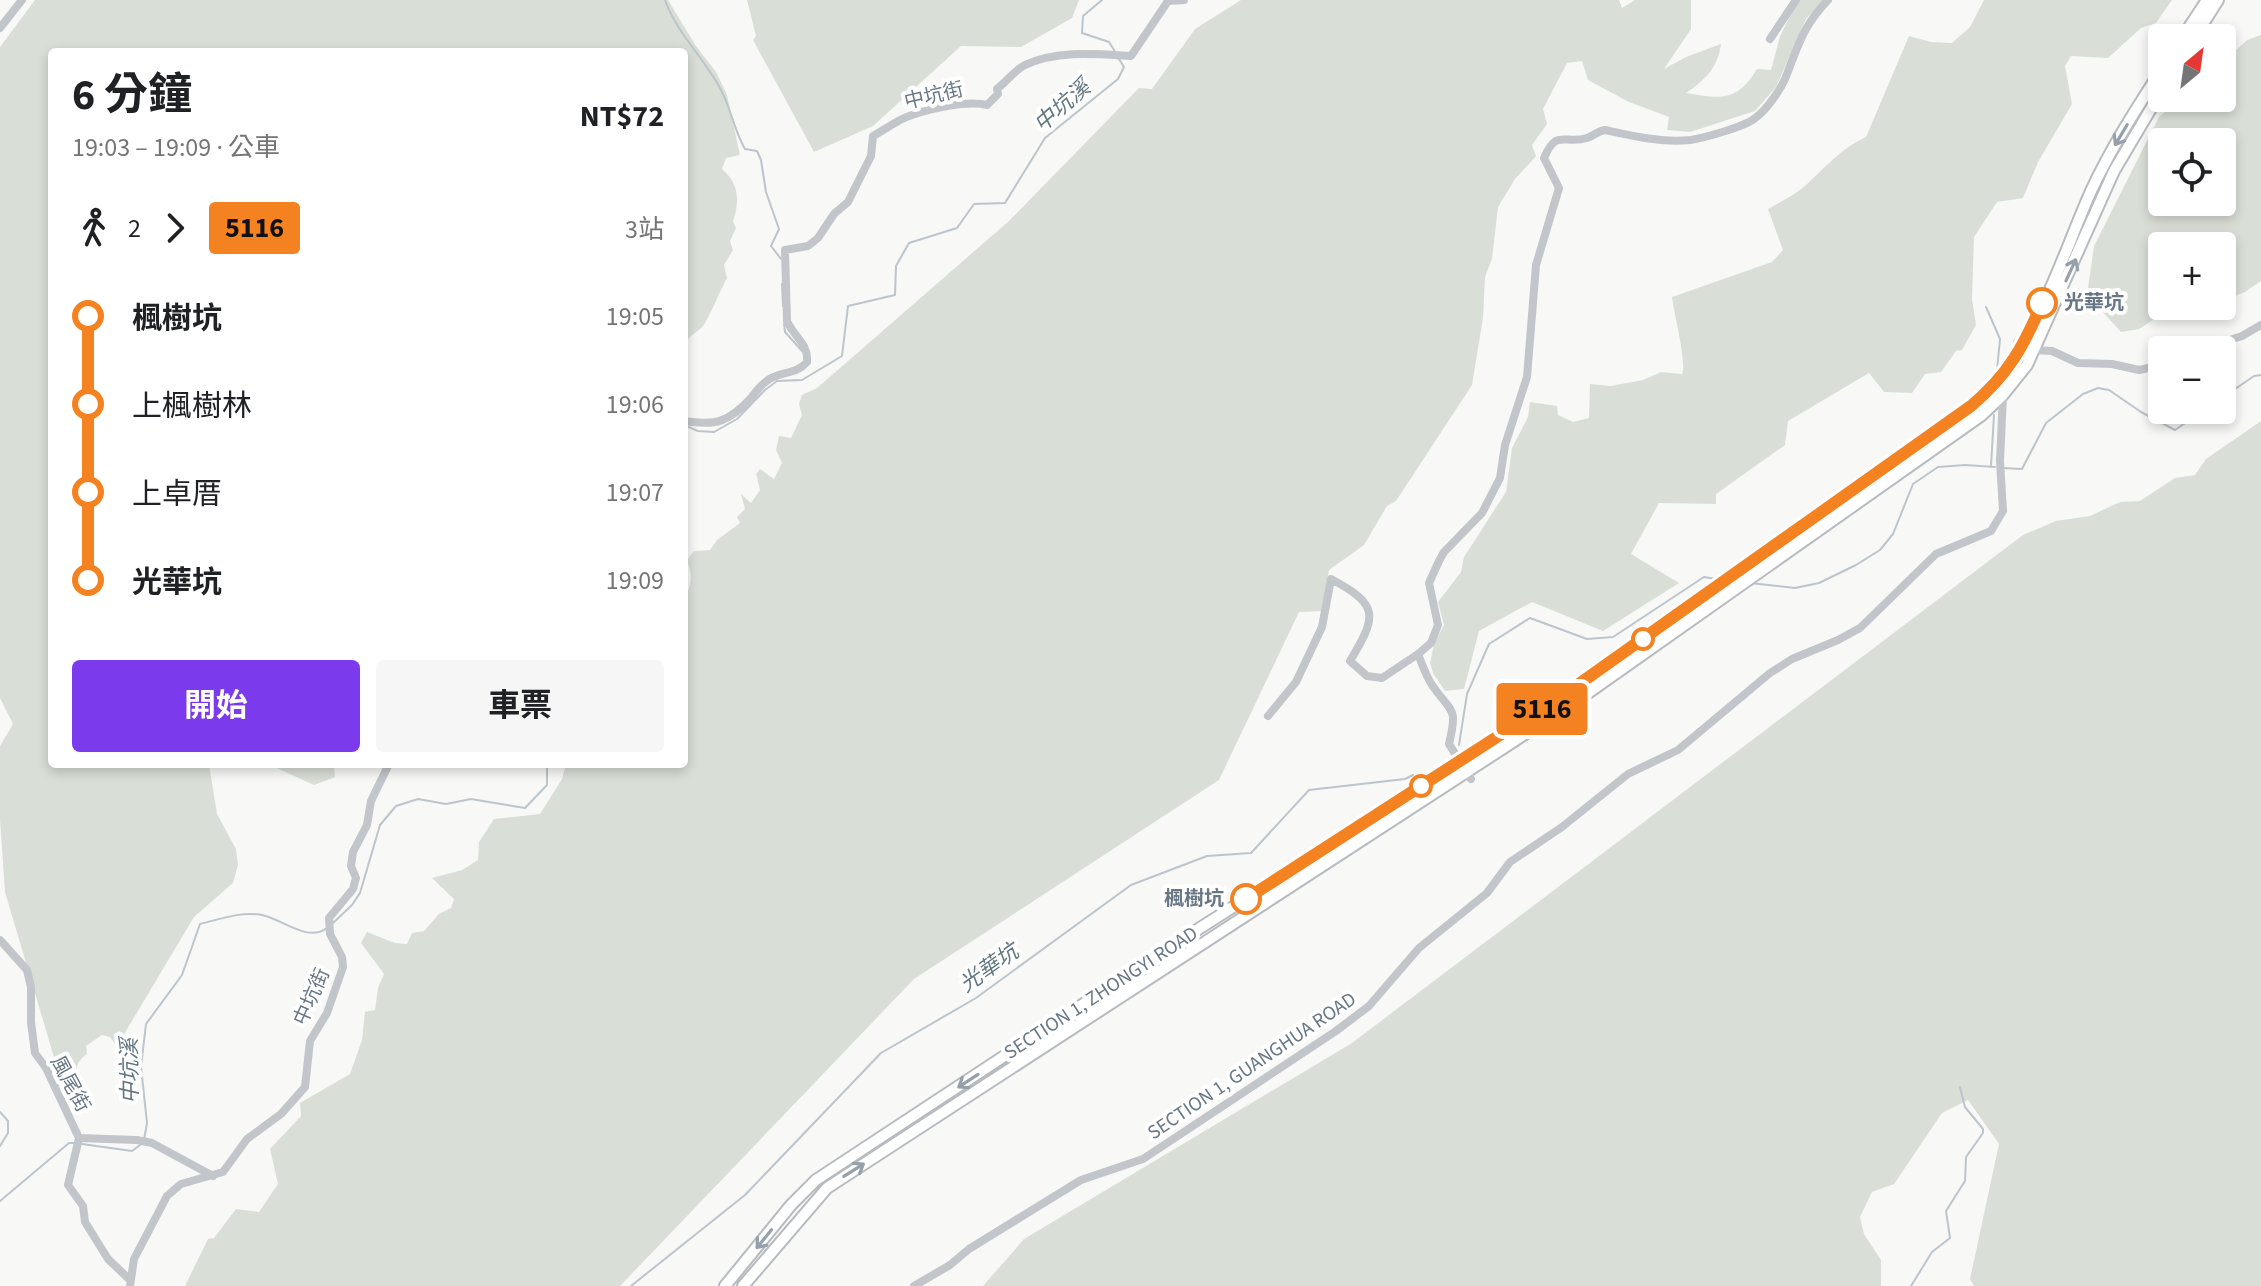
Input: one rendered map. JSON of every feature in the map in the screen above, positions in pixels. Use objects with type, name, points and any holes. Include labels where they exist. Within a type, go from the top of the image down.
[{"type":"main road","points":[[2191,24],[2207,0]]},
{"type":"main road","points":[[2203,24],[2218,0]]},
{"type":"main road","name":"SECTION 1, ZHONGYI ROAD","points":[[725,1286],[791,1205],[816,1180],[1090,1008],[1289,891],[1469,776],[1701,618],[1720,601],[1982,415],[2018,378],[2035,350],[2148,98]]},
{"type":"main road","name":"SECTION 1, ZHONGYI ROAD","points":[[743,1286],[827,1188],[1090,1008],[1278,874],[1533,716],[1971,406],[1994,385],[2020,344],[2091,192],[2148,103]]},
{"type":"main road","points":[[1690,602],[1701,618]]},
{"type":"main road","points":[[1278,874],[1289,891]]},
{"type":"street","name":"中坑街","points":[[688,422],[705,424],[722,421],[735,413],[772,377],[802,368],[807,362],[807,350],[787,321],[785,250],[808,246],[848,202],[871,156],[873,136],[912,116],[977,102],[987,105],[998,94],[997,89],[1023,66],[1079,53],[1131,56],[1168,1],[1184,0]]},
{"type":"street","points":[[1770,39],[1796,0]]},
{"type":"street","points":[[1268,716],[1296,682],[1322,627],[1331,579],[1362,597],[1368,611],[1369,627],[1350,661],[1360,671],[1374,678],[1382,678],[1431,643],[1438,625],[1429,583],[1444,552],[1482,513],[1500,478],[1505,445],[1525,385],[1536,265],[1559,188],[1544,158],[1552,143],[1559,138],[1589,138],[1599,130],[1643,138],[1693,140],[1754,119],[1787,76],[1790,61],[1809,19],[1828,0]]},
{"type":"street","points":[[0,28],[18,2]]},
{"type":"street","points":[[2236,338],[2261,325]]},
{"type":"street","points":[[2020,344],[2035,350],[2052,351],[2078,363],[2112,364],[2139,370],[2148,368]]},
{"type":"street","points":[[1994,385],[2003,395]]},
{"type":"street","name":"SECTION 1, GUANGHUA ROAD","points":[[914,1286],[1081,1180],[1143,1159],[1358,1014],[1369,1006],[1419,948],[1487,893],[1510,862],[1562,827],[1628,774],[1678,750],[1770,673],[1792,659],[1860,628],[1936,554],[1991,531],[2003,511],[2000,461],[2003,395]]},
{"type":"street","points":[[1418,654],[1431,684],[1452,709],[1455,717],[1449,744],[1469,776]]},
{"type":"street","name":"中坑街","points":[[129,1283],[134,1259],[167,1196],[181,1184],[223,1172],[247,1139],[281,1114],[305,1087],[310,1041],[327,1013],[343,967],[342,957],[330,934],[329,918],[353,889],[356,878],[351,866],[353,852],[367,825],[371,801],[387,768]]},
{"type":"street","name":"風尾街","points":[[0,940],[27,970],[35,1053],[46,1068],[79,1138],[68,1185],[83,1206],[85,1222],[108,1259],[129,1283]]},
{"type":"street","points":[[79,1138],[152,1143],[213,1176]]},
{"type":"shaded area","points":[[35,0],[668,0],[716,72],[727,95],[740,155],[726,158],[722,169],[735,186],[737,199],[733,221],[736,228],[730,241],[733,250],[724,265],[727,278],[705,323],[688,339],[688,48],[48,48],[48,768],[210,768],[217,814],[236,849],[238,865],[233,883],[194,917],[117,1046],[110,1037],[102,1035],[86,1046],[87,1054],[77,1067],[79,1085],[61,1081],[5,892],[0,819],[0,746],[13,724],[0,698],[0,47]]},
{"type":"shaded area","points":[[747,0],[1079,0],[1072,18],[1021,47],[961,46],[873,126],[814,152],[753,40],[756,36]]},
{"type":"shaded area","points":[[1241,0],[1619,0],[1622,8],[1635,0],[1691,0],[1691,29],[1664,69],[1721,44],[1710,73],[1686,93],[1719,97],[1742,88],[1757,69],[1771,70],[1780,36],[1798,0],[1824,0],[1806,19],[1776,87],[1755,111],[1690,132],[1667,130],[1669,117],[1629,102],[1588,80],[1582,61],[1567,63],[1543,109],[1547,124],[1532,145],[1536,156],[1515,179],[1498,207],[1492,259],[1485,277],[1483,318],[1472,385],[1396,501],[1387,506],[1364,545],[1329,570],[1322,611],[1299,612],[1219,780],[914,979],[620,1286],[185,1286],[208,1239],[214,1238],[236,1209],[259,1212],[278,1184],[270,1149],[301,1116],[300,1103],[350,1074],[362,1040],[365,1012],[375,1010],[378,988],[384,974],[361,943],[367,932],[395,943],[407,944],[412,933],[424,931],[439,914],[451,908],[454,899],[432,878],[462,870],[478,860],[479,842],[494,819],[540,814],[562,779],[565,768],[688,768],[688,590],[691,579],[688,559],[694,551],[710,550],[717,540],[740,523],[737,517],[745,509],[741,494],[751,503],[760,490],[756,474],[760,469],[774,479],[782,463],[776,450],[779,436],[791,438],[802,415],[799,404],[802,395],[817,388],[1009,221],[1139,88],[1152,89],[1195,29]]},
{"type":"shaded area","points":[[1984,0],[2172,0],[2156,23],[2141,28],[2108,58],[2071,56],[2065,66],[2072,104],[2038,162],[2023,198],[1997,202],[1974,237],[1972,299],[1976,325],[1962,350],[1956,351],[1941,372],[1925,374],[1912,393],[1884,392],[1869,373],[1788,421],[1785,445],[1716,494],[1716,504],[1659,503],[1631,554],[1679,583],[1603,631],[1532,602],[1479,631],[1464,689],[1445,691],[1430,663],[1434,644],[1444,625],[1438,602],[1461,572],[1464,557],[1506,492],[1512,448],[1528,417],[1530,402],[1557,406],[1558,415],[1573,422],[1589,418],[1590,384],[1611,386],[1643,380],[1661,372],[1682,374],[1682,349],[1672,297],[1772,262],[1783,250],[1768,209],[1802,189],[1841,153],[1866,137],[1909,36],[1952,43],[1970,27]]},
{"type":"shaded area","points":[[2261,35],[2261,281],[2236,296],[2236,232],[2148,232],[2148,320],[2153,320],[2139,329],[2121,332],[2087,295],[2094,246],[2148,139],[2148,216],[2236,216],[2236,128],[2153,128],[2165,112],[2236,112],[2236,50],[2247,40]]},
{"type":"shaded area","points":[[2261,421],[2261,1286],[1974,1286],[1970,1279],[1999,1144],[1968,1100],[1942,1113],[1894,1184],[1872,1192],[1860,1217],[1864,1234],[1881,1260],[1881,1286],[983,1286],[1024,1239],[1352,1043],[2023,535],[2056,521],[2090,516],[2120,502],[2140,501],[2175,478],[2195,475],[2206,459]]},
{"type":"shaded area","points":[[277,768],[334,768],[335,777],[314,785]]},
{"type":"waterway","points":[[665,0],[677,24],[721,90],[745,149],[757,151],[766,192],[779,229],[771,246],[781,259]]},
{"type":"waterway","name":"中坑溪","points":[[1102,0],[1083,16],[1082,33],[1109,42],[1116,53]]},
{"type":"waterway","name":"中坑溪","points":[[688,427],[714,432],[737,419],[777,381],[802,380],[842,356],[848,306],[895,295],[896,266],[909,243],[957,228],[974,204],[1005,203],[1045,138],[1118,79],[1124,67],[1119,59]]},
{"type":"waterway","points":[[782,284],[783,306]]},
{"type":"waterway","points":[[1986,307],[2000,339],[1997,370]]},
{"type":"waterway","points":[[784,324],[785,332],[802,351]]},
{"type":"waterway","name":"光華坑","points":[[2236,388],[2254,376],[2261,375]]},
{"type":"waterway","name":"光華坑","points":[[2002,468],[2022,469],[2046,423],[2083,394],[2098,388],[2109,390],[2148,416]]},
{"type":"waterway","points":[[1991,466],[1994,415]]},
{"type":"waterway","name":"光華坑","points":[[2164,424],[2175,430],[2184,424]]},
{"type":"waterway","name":"光華坑","points":[[1750,583],[1795,588],[1819,583],[1880,550],[1893,534],[1913,484],[1938,467],[1995,467]]},
{"type":"waterway","name":"光華坑","points":[[1459,745],[1467,694],[1489,644],[1530,618],[1587,639],[1613,637],[1704,577],[1716,579]]},
{"type":"waterway","name":"中坑溪","points":[[332,924],[360,893],[380,825],[396,806],[418,799],[446,804],[471,799],[525,808],[547,785],[547,768]]},
{"type":"waterway","name":"光華坑","points":[[631,1286],[745,1195],[881,1053],[976,998],[1131,885],[1207,856],[1251,853],[1309,790],[1405,779],[1413,775]]},
{"type":"waterway","name":"中坑溪","points":[[144,1140],[147,1123],[141,1067],[146,1024],[182,975],[200,924],[254,914],[270,917],[303,932],[320,932],[327,928]]},
{"type":"waterway","points":[[1911,1286],[1932,1252],[1950,1238],[1946,1211],[1965,1181],[1966,1157],[1983,1133],[1965,1107],[1960,1087]]},
{"type":"waterway","points":[[0,1112],[8,1121],[8,1133],[0,1146]]},
{"type":"waterway","name":"中坑溪","points":[[0,1201],[69,1143],[75,1143]]},
{"type":"waterway","name":"中坑溪","points":[[82,1144],[132,1151],[140,1145]]},
{"type":"bus line","name":"5116","points":[[1246,899],[1579,684],[1971,406],[2011,364],[2024,345],[2042,303]]},
{"type":"place","name":"光華坑","points":[[2042,303]]},
{"type":"place","name":"楓樹坑","points":[[1246,899]]}]
